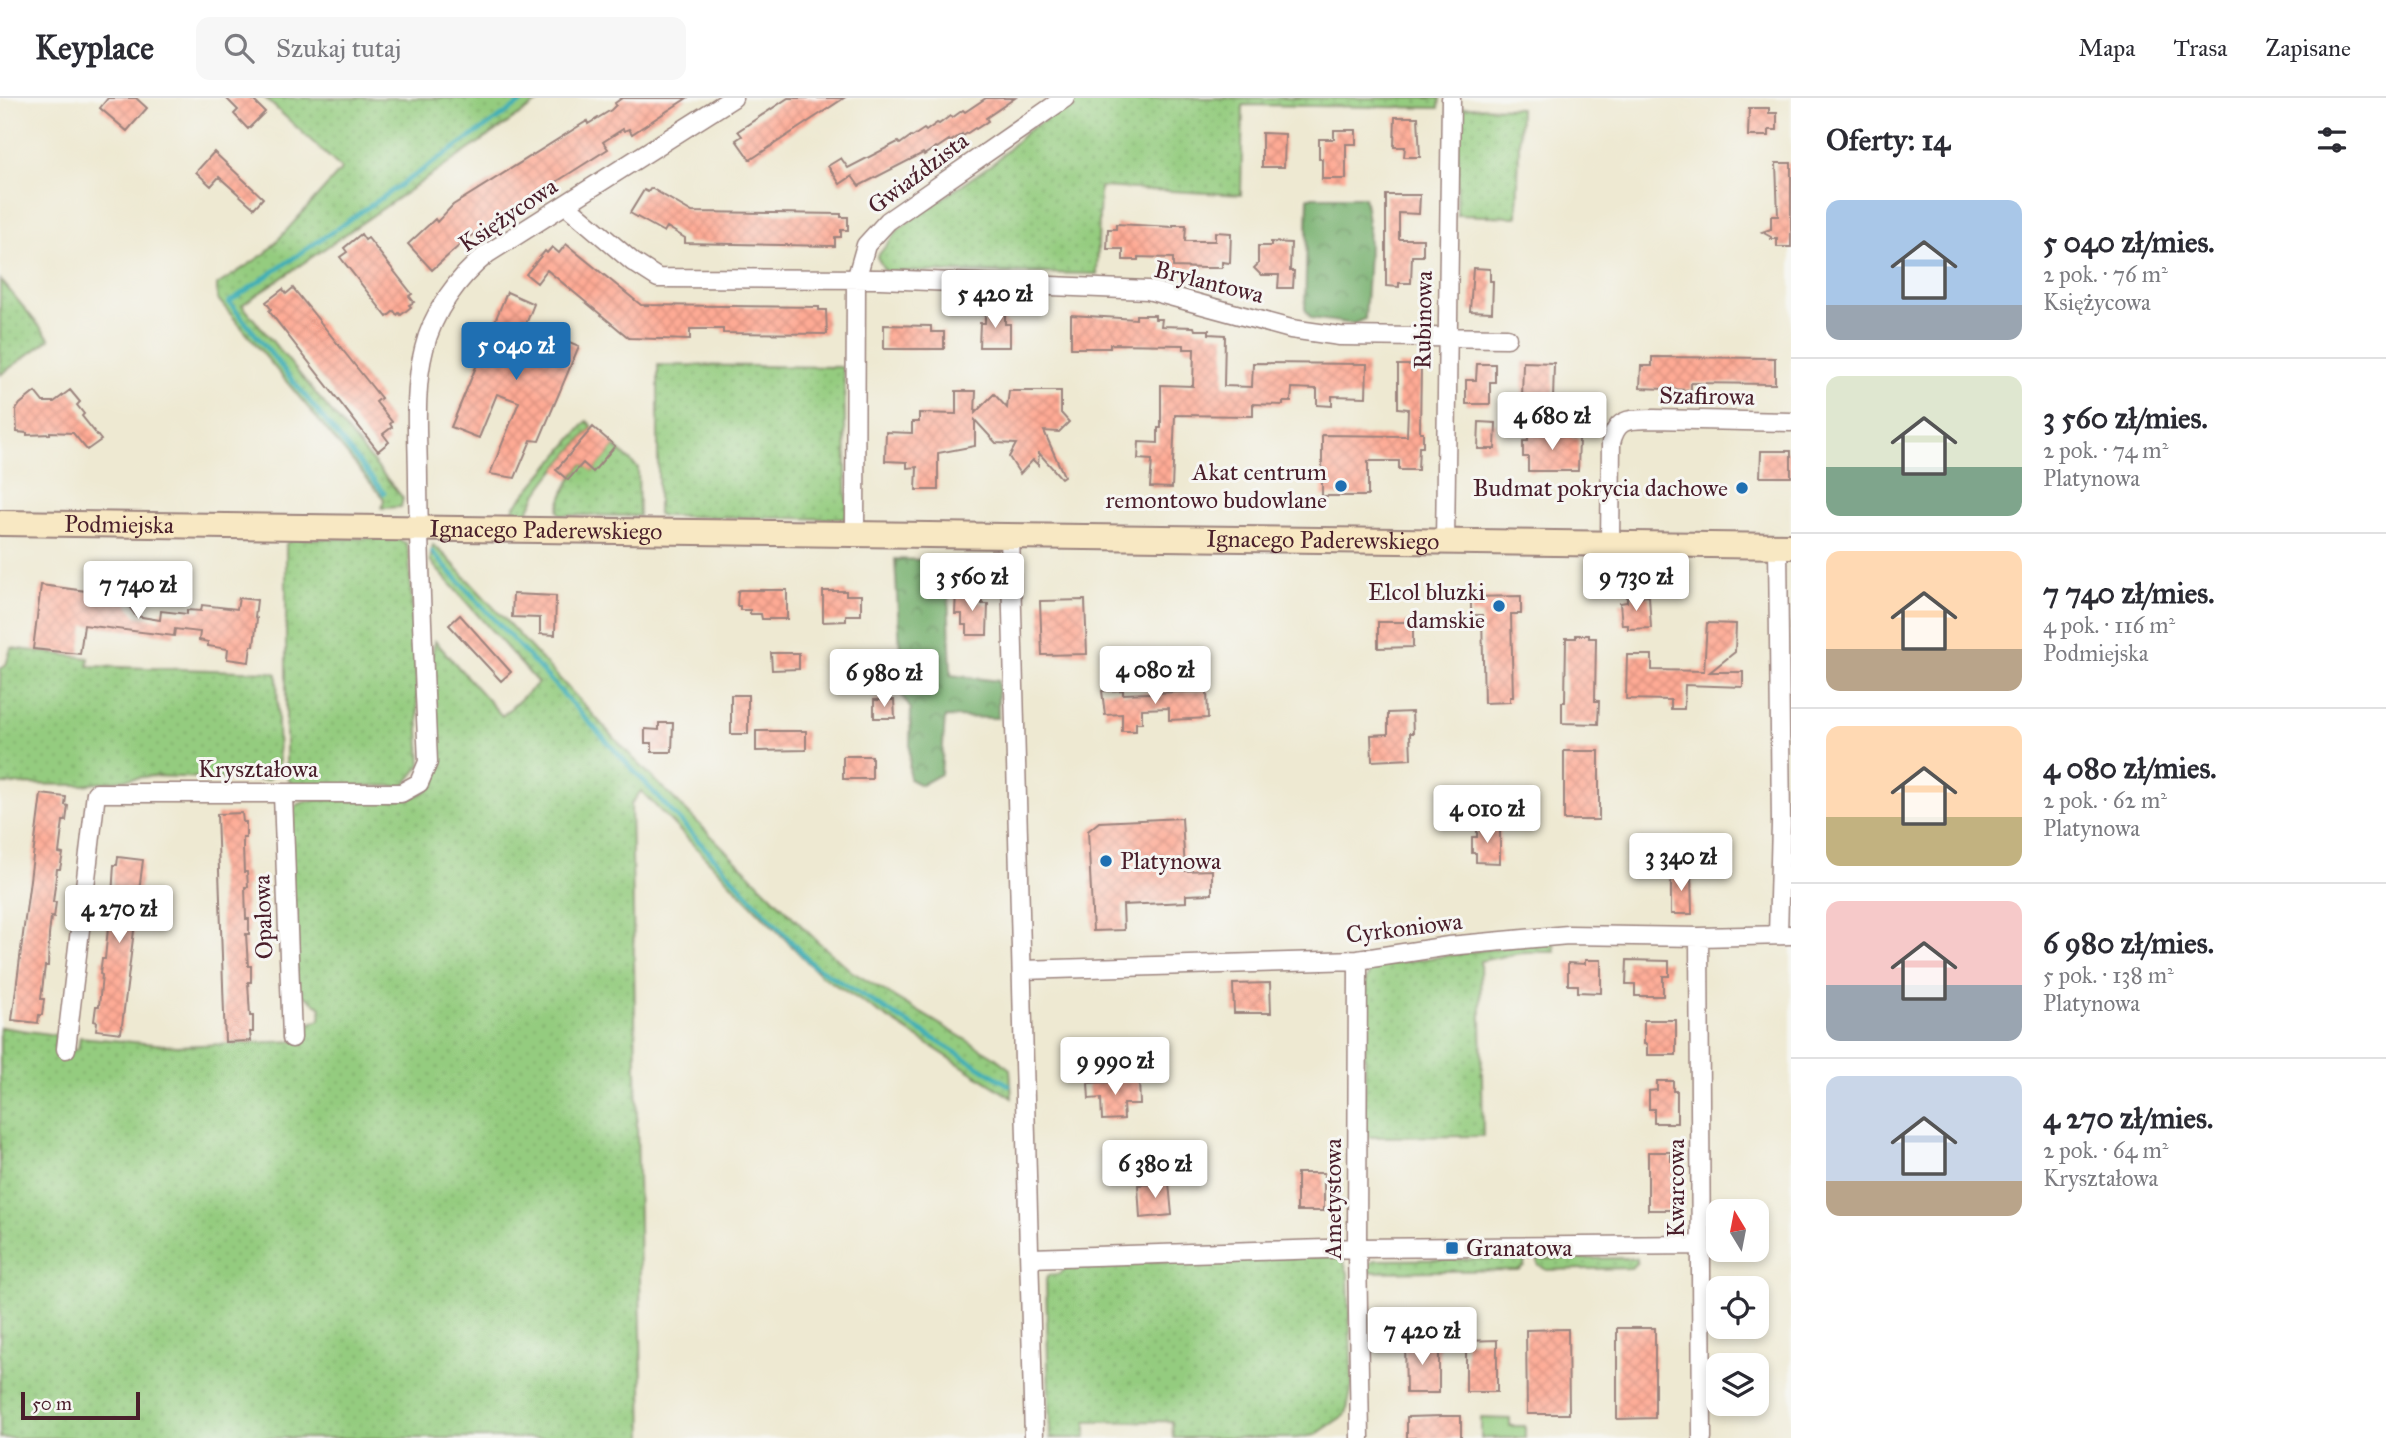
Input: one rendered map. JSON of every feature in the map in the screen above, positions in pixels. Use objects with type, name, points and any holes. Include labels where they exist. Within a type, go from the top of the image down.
[{"type":"street","name":"Księżycowa","points":[[418,529],[417,392],[424,347],[444,302],[473,265],[733,98]]},
{"type":"street","name":"Gwiaździsta","points":[[856,280],[866,245],[888,221],[1065,98]]},
{"type":"street","name":"Rubinowa","points":[[1445,542],[1451,98]]},
{"type":"street","points":[[566,205],[633,262],[658,278],[856,280],[855,534]]},
{"type":"street","name":"Brylantowa","points":[[856,280],[1148,290],[1291,329],[1340,336],[1507,338]]},
{"type":"street","name":"Szafirowa","points":[[1610,544],[1611,443],[1614,431],[1621,423],[1632,419],[1791,422]]},
{"type":"street","name":"Podmiejska","points":[[0,523],[237,526]]},
{"type":"street","name":"Ignacego Paderewskiego","points":[[237,526],[1784,546]]},
{"type":"street","name":"Kryształowa","points":[[66,1049],[96,793],[401,793],[419,783],[428,762],[418,529]]},
{"type":"street","points":[[1010,536],[1034,1438]]},
{"type":"street","points":[[1784,546],[1781,824],[1784,935]]},
{"type":"street","name":"Opalowa","points":[[282,794],[292,1038]]},
{"type":"street","name":"Cyrkoniowa","points":[[1022,970],[1358,960],[1449,946],[1568,935],[1784,935]]},
{"type":"street","name":"Kwarcowa","points":[[1699,937],[1702,1438]]},
{"type":"street","name":"Ametystowa","points":[[1358,960],[1357,1248],[1360,1438]]},
{"type":"street","points":[[1030,1258],[1357,1248],[1700,1245]]},
{"type":"green space","points":[[265,98],[492,98],[496,101],[501,98],[544,98],[242,305],[403,498],[401,507],[382,508],[384,499],[217,298],[217,285],[266,253],[342,169]]},
{"type":"green space","points":[[1079,98],[1440,98],[1439,108],[1243,105],[1241,195],[1100,187],[1097,274],[885,271],[877,257],[899,229],[996,161],[1026,132]]},
{"type":"green space","points":[[1458,107],[1520,108],[1517,217],[1457,215]]},
{"type":"green space","points":[[1308,197],[1364,197],[1369,242],[1365,319],[1354,324],[1311,318],[1305,309]]},
{"type":"green space","points":[[0,279],[50,339],[0,375]]},
{"type":"green space","points":[[658,365],[842,367],[847,511],[844,519],[658,514]]},
{"type":"green space","points":[[587,421],[593,427],[536,495],[528,515],[519,515],[513,510],[514,507]]},
{"type":"green space","points":[[615,446],[638,468],[639,516],[561,515],[558,511],[562,498],[578,469],[583,463],[593,471]]},
{"type":"green space","points":[[393,538],[406,543],[409,554],[421,765],[404,786],[291,785],[286,772],[286,544],[290,539]]},
{"type":"green space","points":[[433,545],[633,758],[815,939],[851,971],[993,1056],[1010,1069],[1012,1098],[820,975],[641,791],[631,804],[643,1438],[0,1438],[0,1027],[56,1035],[55,1047],[78,1050],[80,1037],[176,1046],[298,1041],[301,1026],[320,1020],[321,1007],[297,991],[288,822],[295,807],[322,800],[404,799],[422,793],[436,783],[430,664],[435,641],[502,716],[538,683],[436,568],[430,560]]},
{"type":"green space","points":[[895,559],[947,561],[951,675],[998,681],[998,718],[945,717],[941,774],[921,785],[909,779],[911,709],[884,676],[901,667]]},
{"type":"green space","points":[[11,648],[89,658],[88,666],[277,674],[279,769],[268,780],[151,776],[83,785],[0,784],[0,669],[6,665]]},
{"type":"green space","points":[[1533,943],[1554,944],[1555,952],[1526,952],[1480,961],[1483,1136],[1365,1137],[1365,982],[1369,973],[1376,966]]},
{"type":"green space","points":[[1333,1256],[1343,1261],[1348,1273],[1352,1386],[1346,1414],[1315,1435],[1296,1438],[1173,1438],[1172,1421],[1086,1422],[1086,1438],[1050,1438],[1046,1279],[1049,1275],[1059,1274],[1069,1267],[1088,1264]]},
{"type":"green space","points":[[1637,1258],[1631,1268],[1546,1270],[1538,1264],[1538,1259]]},
{"type":"green space","points":[[1525,1259],[1524,1266],[1518,1270],[1367,1272],[1367,1266],[1375,1260]]},
{"type":"green space","points":[[1481,1418],[1510,1419],[1510,1426],[1525,1426],[1525,1438],[1481,1438]]},
{"type":"building","points":[[108,98],[136,98],[147,108],[127,131],[100,108]]},
{"type":"building","points":[[226,98],[251,98],[265,112],[248,129],[234,114],[238,110]]},
{"type":"building","points":[[622,98],[687,98],[632,134],[629,129],[623,129],[603,142],[608,149],[460,243],[432,270],[408,244],[435,219],[437,222],[453,205],[587,121],[588,124],[611,110]]},
{"type":"building","points":[[788,98],[844,98],[750,160],[736,140],[742,136],[738,131]]},
{"type":"building","points":[[986,98],[1015,98],[986,118],[988,121],[976,129],[859,186],[852,176],[840,184],[828,166],[841,158],[848,168],[898,142],[900,144],[924,129],[926,131],[950,116],[952,118],[963,110],[965,112]]},
{"type":"building","points":[[1749,108],[1769,108],[1769,113],[1777,113],[1777,130],[1769,130],[1769,136],[1748,136]]},
{"type":"building","points":[[1395,117],[1418,117],[1420,157],[1404,157],[1405,147],[1394,147]]},
{"type":"building","points":[[1334,130],[1356,130],[1356,144],[1346,144],[1346,179],[1322,179],[1319,139],[1334,139]]},
{"type":"building","points":[[1262,133],[1285,134],[1284,167],[1262,167]]},
{"type":"building","points":[[214,152],[263,198],[254,208],[219,177],[211,186],[196,172]]},
{"type":"building","points":[[1776,163],[1791,163],[1791,247],[1777,247],[1777,239],[1771,239],[1762,232],[1771,229],[1771,216],[1778,216]]},
{"type":"building","points":[[651,188],[692,212],[841,214],[841,217],[848,217],[848,230],[841,230],[841,237],[835,237],[835,246],[685,243],[685,238],[667,227],[664,232],[630,213],[644,190],[648,192]]},
{"type":"building","points":[[1386,195],[1420,195],[1419,214],[1399,213],[1399,239],[1423,239],[1423,256],[1412,256],[1411,283],[1399,283],[1399,287],[1386,286]]},
{"type":"building","points":[[1116,224],[1173,227],[1186,225],[1185,241],[1215,241],[1215,232],[1231,233],[1230,263],[1222,262],[1222,268],[1205,268],[1173,267],[1173,258],[1138,257],[1138,260],[1123,260],[1123,249],[1107,249],[1108,229],[1116,229]]},
{"type":"building","points":[[361,234],[365,240],[368,238],[412,294],[409,296],[414,302],[401,315],[394,311],[387,317],[340,257],[347,252],[344,248]]},
{"type":"building","points":[[1271,242],[1291,243],[1290,271],[1294,271],[1293,288],[1278,288],[1279,275],[1261,275],[1254,268],[1258,264],[1258,246],[1271,246]]},
{"type":"building","points":[[566,244],[641,305],[819,307],[819,310],[826,310],[827,334],[723,333],[723,329],[690,329],[690,340],[629,338],[547,270],[537,283],[526,274],[545,251],[547,253],[552,247],[559,253]]},
{"type":"building","points":[[1473,268],[1490,269],[1490,281],[1493,281],[1492,312],[1470,311]]},
{"type":"building","points":[[293,288],[381,398],[376,402],[392,422],[392,427],[383,434],[389,442],[378,451],[269,311],[271,309],[266,302],[283,289],[286,294]]},
{"type":"building","points":[[507,292],[534,304],[526,324],[579,346],[539,441],[531,440],[515,478],[490,474],[519,402],[497,394],[479,438],[451,427]]},
{"type":"building","points":[[985,310],[1005,310],[1005,324],[1010,324],[1010,347],[979,347],[980,323],[985,323]]},
{"type":"building","points":[[1071,315],[1136,319],[1136,315],[1155,315],[1155,319],[1162,319],[1161,326],[1194,327],[1195,330],[1209,330],[1209,334],[1225,335],[1224,386],[1252,387],[1253,363],[1367,364],[1366,397],[1332,396],[1332,406],[1317,405],[1317,389],[1292,388],[1291,402],[1283,402],[1283,405],[1253,404],[1253,416],[1175,415],[1172,488],[1150,487],[1152,460],[1138,459],[1139,442],[1158,443],[1158,428],[1161,428],[1161,385],[1193,386],[1194,349],[1184,349],[1184,345],[1110,344],[1110,348],[1071,348]]},
{"type":"building","points":[[884,325],[931,326],[931,332],[944,332],[944,349],[884,349]]},
{"type":"building","points":[[1652,357],[1775,358],[1775,384],[1691,383],[1691,390],[1640,388],[1641,366],[1652,366]]},
{"type":"building","points":[[1523,362],[1554,363],[1553,401],[1522,400]]},
{"type":"building","points":[[1477,364],[1495,364],[1495,382],[1490,382],[1490,404],[1466,404],[1466,380],[1476,380]]},
{"type":"building","points":[[1398,365],[1421,365],[1420,432],[1423,432],[1423,447],[1419,447],[1418,470],[1399,470],[1399,461],[1368,461],[1368,496],[1322,496],[1322,435],[1407,436],[1408,409],[1398,408]]},
{"type":"building","points":[[70,390],[80,402],[77,405],[84,414],[82,416],[101,440],[87,450],[73,433],[27,435],[17,432],[16,410],[35,392],[43,402],[54,402]]},
{"type":"building","points":[[956,391],[976,391],[975,413],[994,394],[1007,408],[1009,391],[1061,391],[1061,413],[1069,422],[1059,432],[1044,431],[1064,476],[1061,478],[1039,453],[1038,465],[1033,460],[1020,474],[1009,457],[1016,444],[996,443],[975,420],[975,446],[938,453],[938,490],[916,490],[917,467],[907,468],[907,462],[885,461],[886,432],[912,433],[912,422],[919,422],[919,413],[956,414]]},
{"type":"building","points":[[1479,422],[1496,423],[1495,449],[1478,449]]},
{"type":"building","points":[[593,427],[615,446],[593,472],[583,463],[568,480],[556,470]]},
{"type":"building","points":[[1528,434],[1572,434],[1572,438],[1579,438],[1578,471],[1528,471],[1528,457],[1523,457],[1523,441],[1528,441]]},
{"type":"building","points":[[1761,451],[1791,451],[1791,477],[1760,477]]},
{"type":"building","points":[[41,585],[109,594],[110,585],[122,587],[130,597],[128,605],[136,616],[160,620],[161,611],[187,614],[187,610],[201,611],[202,605],[237,609],[239,598],[257,600],[254,646],[251,646],[249,662],[227,659],[228,649],[208,646],[208,642],[199,640],[200,632],[175,629],[174,636],[84,625],[80,654],[33,649]]},
{"type":"building","points":[[740,590],[787,590],[787,619],[762,619],[761,614],[740,610],[740,606],[737,606]]},
{"type":"building","points":[[956,590],[972,591],[971,601],[988,604],[987,635],[967,635],[967,625],[962,625],[962,614],[955,614]]},
{"type":"building","points":[[823,591],[846,591],[846,595],[861,595],[861,615],[846,615],[846,621],[823,622]]},
{"type":"building","points":[[513,594],[556,596],[555,635],[540,634],[540,618],[512,617]]},
{"type":"building","points":[[1521,596],[1521,614],[1511,614],[1513,697],[1510,697],[1510,702],[1484,703],[1482,615],[1471,615],[1471,597]]},
{"type":"building","points":[[1649,596],[1651,628],[1628,629],[1628,625],[1622,625],[1620,603],[1627,602],[1627,597]]},
{"type":"building","points":[[1085,600],[1087,654],[1042,655],[1040,601]]},
{"type":"building","points":[[460,615],[511,672],[501,681],[449,625]]},
{"type":"building","points":[[1378,622],[1413,622],[1413,647],[1378,648]]},
{"type":"building","points":[[1707,623],[1736,624],[1735,652],[1710,672],[1743,672],[1743,687],[1685,685],[1684,709],[1671,709],[1671,700],[1626,699],[1627,655],[1652,655],[1652,670],[1704,671]]},
{"type":"building","points":[[1576,635],[1596,638],[1595,701],[1599,701],[1598,724],[1562,723],[1566,638],[1576,638]]},
{"type":"building","points":[[771,653],[799,653],[799,669],[772,670]]},
{"type":"building","points":[[1123,690],[1123,694],[1207,691],[1208,718],[1169,720],[1169,708],[1142,709],[1142,723],[1136,723],[1136,731],[1122,731],[1122,714],[1105,715],[1102,691]]},
{"type":"building","points":[[731,695],[748,695],[748,734],[731,734]]},
{"type":"building","points":[[874,700],[894,700],[895,718],[874,718]]},
{"type":"building","points":[[1412,712],[1411,759],[1372,761],[1371,735],[1388,734],[1388,713]]},
{"type":"building","points":[[659,723],[673,723],[672,752],[652,752],[652,743],[645,743],[645,729],[659,730]]},
{"type":"building","points":[[756,731],[806,731],[806,750],[756,751]]},
{"type":"building","points":[[1564,751],[1599,751],[1599,820],[1564,820]]},
{"type":"building","points":[[843,756],[872,756],[872,779],[843,779]]},
{"type":"building","points":[[41,794],[66,797],[65,805],[68,806],[66,821],[63,821],[59,853],[63,854],[60,869],[57,869],[53,902],[56,902],[54,918],[51,917],[48,966],[45,966],[41,999],[44,999],[42,1015],[39,1015],[38,1023],[12,1020]]},
{"type":"building","points":[[242,813],[243,822],[246,822],[243,847],[244,872],[247,872],[248,887],[245,887],[249,934],[246,934],[248,966],[251,966],[251,982],[248,982],[253,1032],[250,1032],[251,1041],[225,1042],[217,814]]},
{"type":"building","points":[[1182,818],[1185,871],[1212,870],[1212,894],[1186,895],[1186,902],[1123,905],[1124,930],[1093,931],[1088,831],[1099,822]]},
{"type":"building","points":[[1477,827],[1500,827],[1500,863],[1476,862],[1476,853],[1472,853],[1472,837],[1477,837]]},
{"type":"building","points":[[118,857],[143,860],[121,1033],[96,1030],[97,1022],[94,1021],[96,1006],[99,1006],[100,974],[102,959],[105,959],[114,865],[117,865]]},
{"type":"building","points":[[1671,872],[1691,872],[1692,914],[1671,914]]},
{"type":"building","points":[[1585,960],[1601,960],[1601,993],[1578,992],[1578,985],[1568,985],[1568,963],[1585,964]]},
{"type":"building","points":[[1627,960],[1669,961],[1669,976],[1663,976],[1663,996],[1635,996],[1635,984],[1626,984]]},
{"type":"building","points":[[1270,983],[1271,1013],[1234,1013],[1233,984]]},
{"type":"building","points":[[1644,1020],[1676,1020],[1676,1055],[1647,1055]]},
{"type":"building","points":[[1139,1081],[1140,1104],[1123,1104],[1124,1119],[1102,1120],[1101,1098],[1089,1099],[1088,1083]]},
{"type":"building","points":[[1657,1081],[1673,1081],[1673,1091],[1677,1091],[1677,1123],[1654,1123],[1654,1109],[1649,1109],[1649,1091],[1657,1090]]},
{"type":"building","points":[[1648,1152],[1671,1152],[1671,1161],[1677,1161],[1677,1176],[1671,1176],[1671,1210],[1648,1210]]},
{"type":"building","points":[[1297,1173],[1324,1173],[1324,1211],[1297,1211]]},
{"type":"building","points":[[1169,1183],[1172,1215],[1140,1218],[1138,1185]]},
{"type":"building","points":[[1617,1328],[1655,1328],[1655,1418],[1617,1419]]},
{"type":"building","points":[[1568,1329],[1569,1414],[1527,1414],[1526,1330]]},
{"type":"building","points":[[1497,1340],[1497,1392],[1466,1392],[1466,1341]]},
{"type":"building","points":[[1405,1341],[1439,1341],[1439,1393],[1406,1393]]},
{"type":"building","points":[[1461,1416],[1461,1438],[1407,1438],[1407,1417]]},
{"type":"waterway","points":[[384,493],[229,302],[528,98]]},
{"type":"waterway","points":[[432,552],[813,965],[1009,1085]]},
{"type":"place","name":"Akat centrum remontowo budowlane","points":[[1341,486]]},
{"type":"place","name":"Budmat pokrycia dachowe","points":[[1742,488]]},
{"type":"place","name":"Elcol bluzki damskie","points":[[1499,606]]},
{"type":"place","name":"Platynowa","points":[[1106,861]]},
{"type":"place","name":"Granatowa","points":[[1452,1248]]}]
